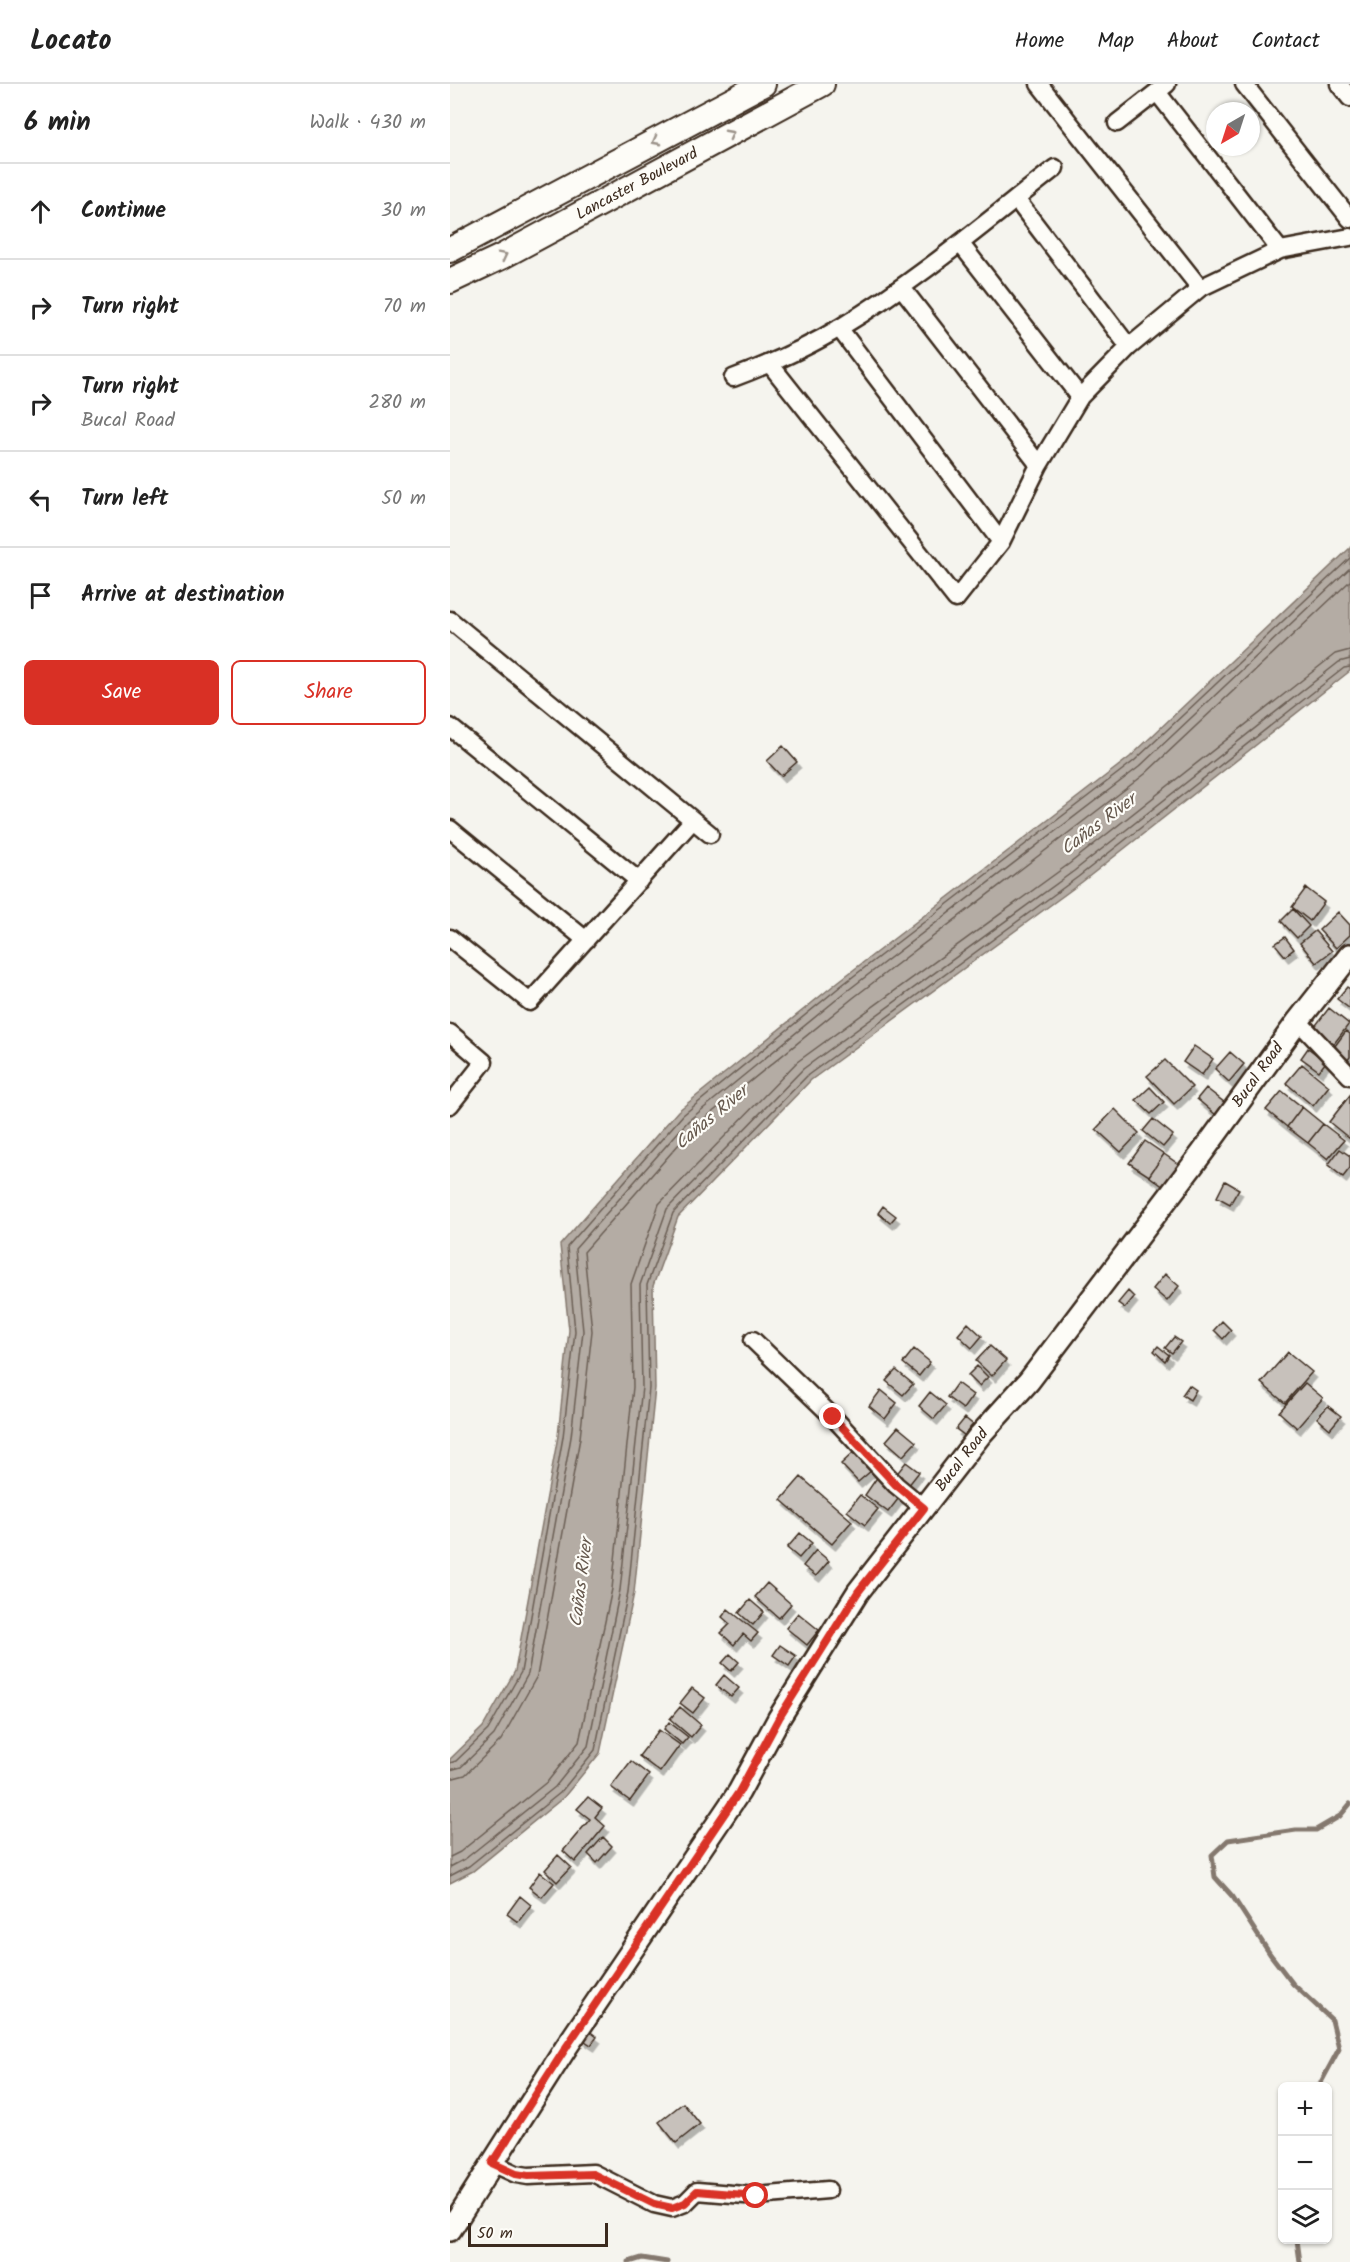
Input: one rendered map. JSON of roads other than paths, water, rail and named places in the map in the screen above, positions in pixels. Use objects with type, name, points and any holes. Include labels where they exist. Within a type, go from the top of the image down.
[{"type":"main road","name":"Lancaster Boulevard","points":[[450,250],[763,84]]},
{"type":"main road","name":"Lancaster Boulevard","points":[[450,281],[501,257],[822,84]]},
{"type":"street","points":[[1039,84],[1200,288]]},
{"type":"street","points":[[1244,84],[1350,219]]},
{"type":"street","points":[[1339,84],[1350,98]]},
{"type":"street","points":[[1117,123],[1162,88],[1280,250]]},
{"type":"street","points":[[733,378],[770,364],[839,328],[902,288],[1055,168]]},
{"type":"street","points":[[1016,199],[1129,347]]},
{"type":"street","points":[[770,364],[956,599],[1001,542],[1040,465],[1080,397],[1129,347],[1200,288],[1280,250],[1350,237]]},
{"type":"street","points":[[960,243],[1080,397]]},
{"type":"street","points":[[902,288],[1040,465]]},
{"type":"street","points":[[839,328],[1001,542]]},
{"type":"street","points":[[450,620],[710,834]]},
{"type":"street","points":[[450,727],[639,881]]},
{"type":"street","points":[[450,938],[530,1002],[693,820]]},
{"type":"street","points":[[450,829],[586,940]]},
{"type":"street","name":"Bucal Road","points":[[450,2230],[574,2037],[739,1792],[779,1718],[858,1592],[980,1435],[1029,1381],[1202,1153],[1298,1021],[1350,955]]},
{"type":"street","points":[[1298,1021],[1350,1077]]},
{"type":"street","points":[[450,1033],[484,1062],[450,1105]]},
{"type":"street","points":[[753,1341],[833,1417],[896,1485],[924,1508]]},
{"type":"street","points":[[492,2163],[516,2174],[528,2176],[593,2174],[654,2204],[672,2208],[685,2203],[697,2191],[756,2196],[828,2190]]},
{"type":"water","name":"Cañas River","points":[[1350,548],[1350,671],[1082,882],[811,1080],[678,1217],[653,1286],[655,1388],[634,1593],[600,1753],[564,1797],[473,1871],[450,1883],[450,1759],[483,1727],[515,1671],[558,1436],[569,1330],[560,1245],[678,1111],[839,981],[1130,757]]},
{"type":"waterway","points":[[1321,2082],[1339,2049],[1332,2020],[1293,1984],[1270,1954],[1233,1897],[1215,1877],[1212,1855],[1228,1840],[1296,1830],[1316,1830],[1340,1816],[1350,1804]]},
{"type":"waterway","points":[[1298,2244],[1300,2262]]},
{"type":"waterway","points":[[629,2262],[642,2258],[667,2262]]}]
